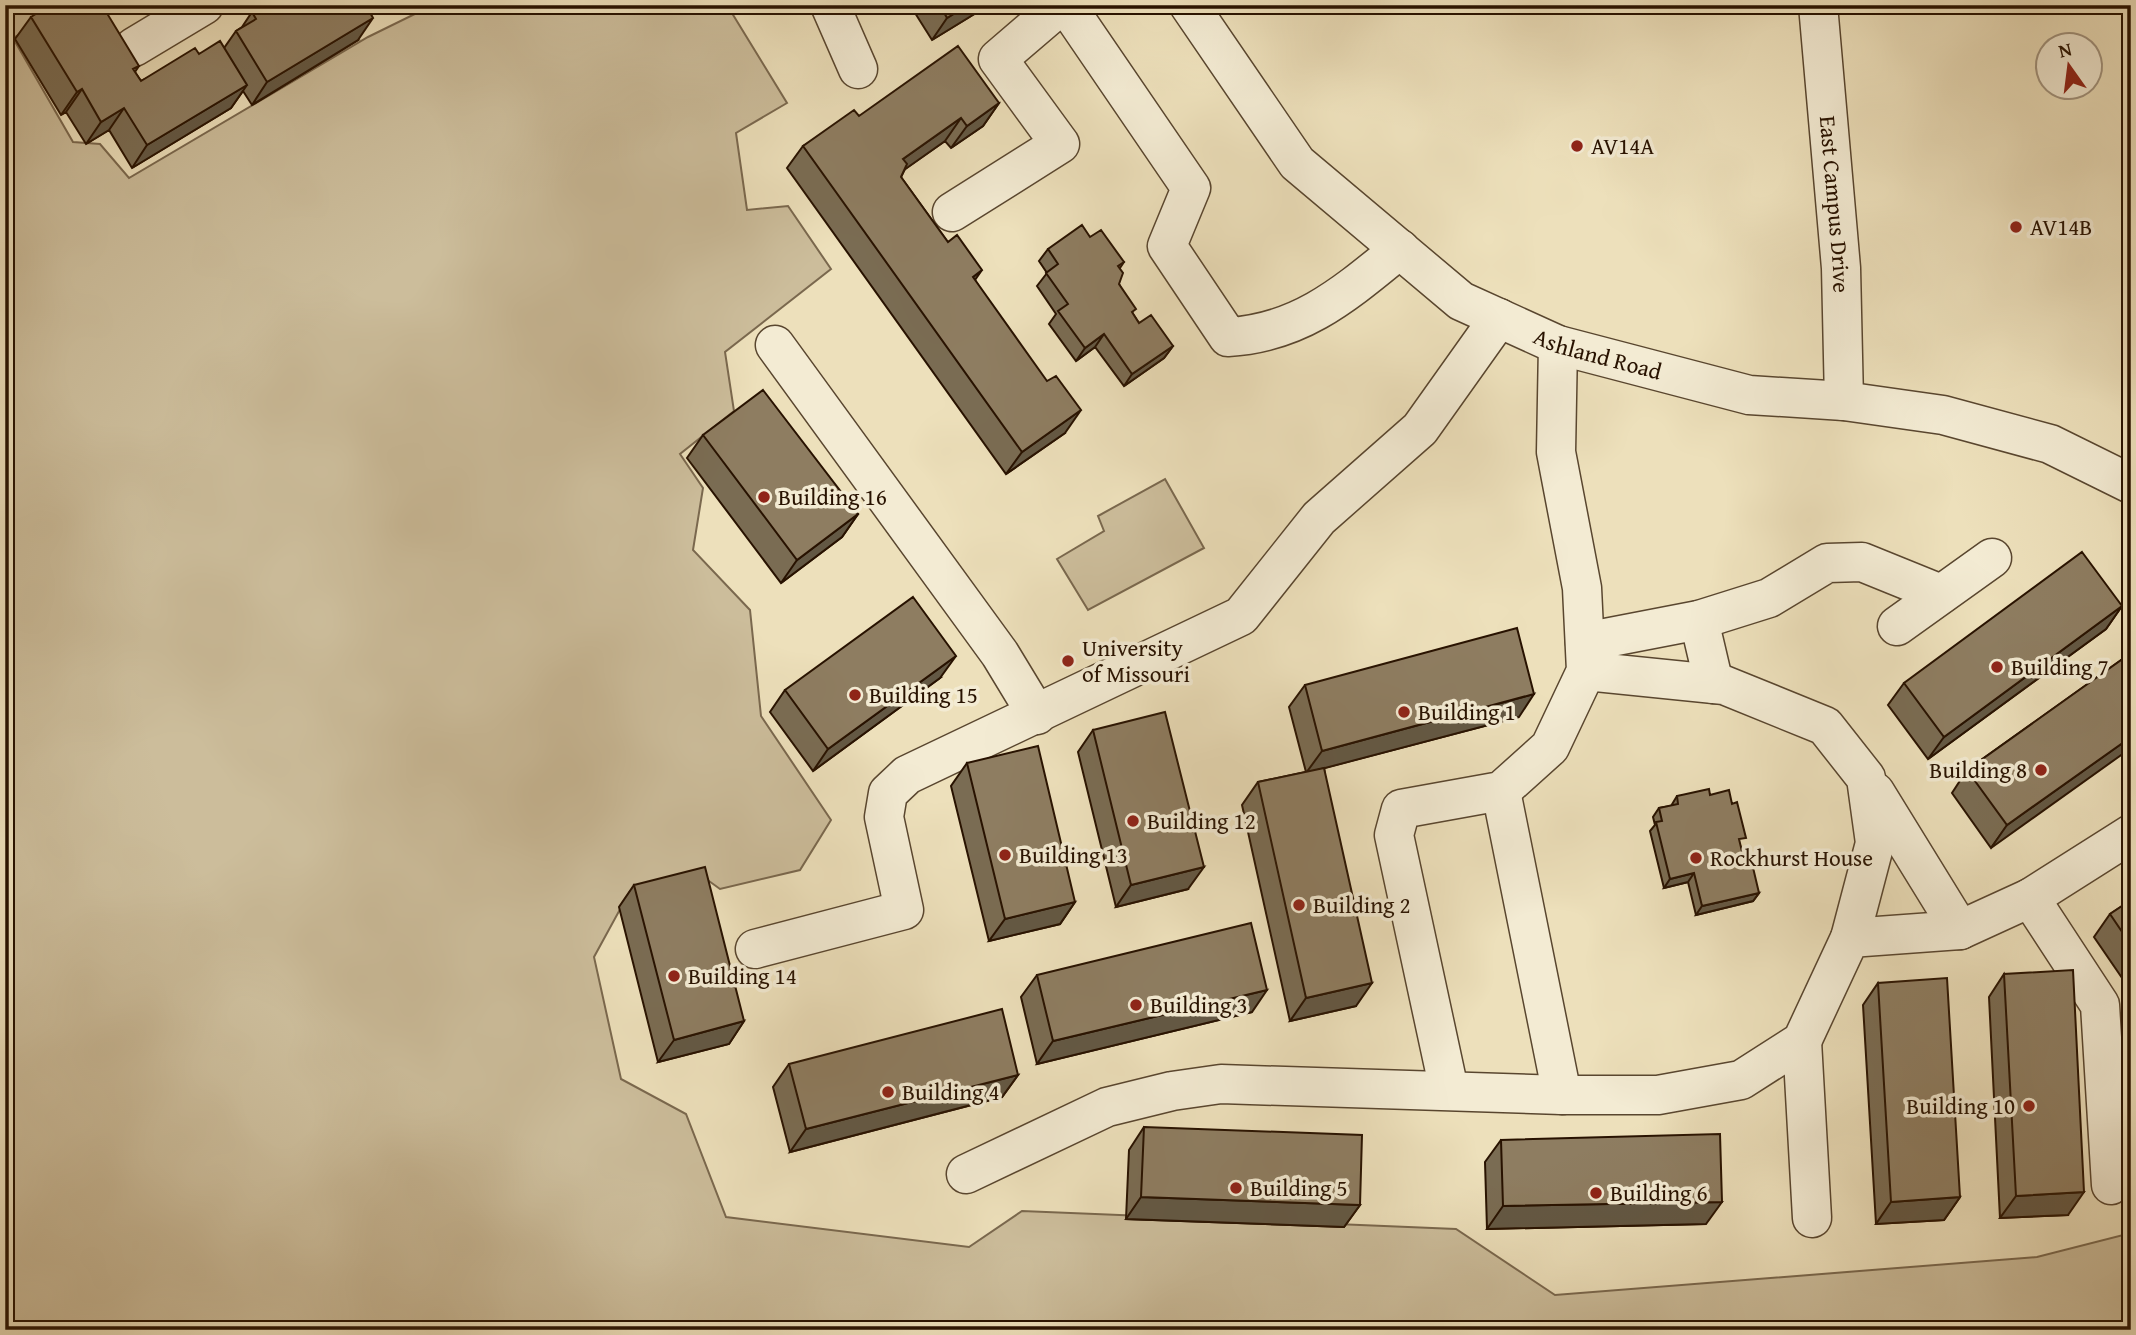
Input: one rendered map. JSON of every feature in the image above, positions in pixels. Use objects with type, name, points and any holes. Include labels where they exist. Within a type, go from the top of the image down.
[{"type":"street","points":[[134,47],[204,5]]},
{"type":"street","points":[[830,5],[858,69]]},
{"type":"street","points":[[952,212],[1060,144],[998,59],[1060,5]]},
{"type":"street","points":[[1066,5],[1191,188],[1167,246],[1228,337],[1260,335],[1333,304],[1400,249]]},
{"type":"street","name":"Ashland Road","points":[[1189,5],[1297,163],[1461,301],[1558,345],[1749,395],[1844,401],[1943,415],[2050,444],[2131,484]]},
{"type":"street","name":"East Campus Drive","points":[[1818,5],[1840,268],[1844,401]]},
{"type":"street","points":[[755,949],[904,910],[884,817],[888,793],[907,775],[1241,616],[1319,518],[1420,429],[1499,318]]},
{"type":"street","points":[[775,345],[1000,654],[1037,715]]},
{"type":"street","points":[[1449,1090],[1394,835],[1401,809],[1501,791],[1550,747],[1586,656],[1582,588],[1556,452],[1558,345]]},
{"type":"street","points":[[1897,626],[1992,558]]},
{"type":"street","points":[[1586,656],[1769,598],[1827,562],[1862,562],[1941,594]]},
{"type":"street","points":[[1699,620],[1714,684]]},
{"type":"street","points":[[1586,656],[1724,685],[1825,726],[1866,778],[1960,930]]},
{"type":"street","points":[[1812,1218],[1802,1041],[1850,938],[1875,843],[1866,778]]},
{"type":"street","points":[[1501,791],[1562,1095]]},
{"type":"street","points":[[1850,938],[1960,930],[2031,898],[2131,834]]},
{"type":"street","points":[[2031,898],[2100,1005],[2111,1185]]},
{"type":"street","points":[[966,1174],[1107,1107],[1172,1091],[1221,1084],[1562,1095],[1658,1095],[1741,1080],[1802,1041]]},
{"type":"shaded area","points":[[5,5],[71,5],[13,38],[73,142],[100,144],[129,178],[368,37],[433,5],[727,5],[787,103],[736,133],[747,210],[788,206],[831,269],[725,352],[734,411],[680,454],[703,488],[693,550],[750,610],[761,716],[831,820],[800,870],[720,889],[698,873],[630,891],[594,957],[621,1079],[686,1114],[726,1217],[969,1247],[1022,1211],[1456,1229],[1555,1295],[2037,1257],[2131,1233],[2131,1330],[5,1330]]},
{"type":"shaded area","points":[[1165,479],[1204,548],[1088,610],[1057,559],[1104,531],[1098,516]]},
{"type":"building","points":[[50,5],[102,5],[139,66],[133,69],[141,81],[195,48],[199,54],[220,41],[247,85],[147,145],[124,108],[101,122],[82,89],[77,92],[31,17]]},
{"type":"building","points":[[264,5],[366,5],[373,18],[267,82],[236,31],[256,19],[252,12]]},
{"type":"building","points":[[940,5],[968,5],[947,18]]},
{"type":"building","points":[[958,46],[999,103],[967,126],[961,118],[903,159],[907,164],[901,177],[948,242],[957,235],[982,270],[973,277],[1047,381],[1056,376],[1081,410],[1022,452],[803,146],[854,110],[859,116]]},
{"type":"building","points":[[1082,225],[1090,237],[1101,230],[1124,262],[1118,266],[1123,273],[1119,284],[1136,309],[1132,312],[1139,323],[1151,315],[1173,346],[1132,374],[1104,334],[1085,348],[1058,311],[1068,304],[1046,273],[1058,264],[1048,249]]},
{"type":"building","name":"Building 16","points":[[763,390],[858,514],[797,560],[703,435]]},
{"type":"building","name":"Building 7","points":[[2082,552],[2122,606],[1944,737],[1904,683]]},
{"type":"building","name":"Building 15","points":[[913,597],[956,656],[828,749],[785,690]]},
{"type":"building","name":"Building 1","points":[[1517,628],[1534,694],[1322,751],[1305,685]]},
{"type":"building","name":"Building 8","points":[[2131,653],[2131,737],[2007,825],[1967,770]]},
{"type":"building","name":"Building 12","points":[[1165,712],[1204,867],[1131,885],[1093,730]]},
{"type":"building","name":"Building 13","points":[[1038,746],[1075,902],[1005,919],[967,763]]},
{"type":"building","name":"Building 2","points":[[1324,768],[1372,983],[1306,998],[1258,782]]},
{"type":"building","name":"Rockhurst House","points":[[1709,789],[1710,795],[1729,790],[1732,804],[1737,802],[1746,838],[1739,839],[1744,860],[1751,859],[1759,893],[1702,906],[1694,873],[1670,879],[1656,822],[1662,821],[1659,808],[1678,804],[1677,796]]},
{"type":"building","name":"Building 14","points":[[705,867],[744,1021],[674,1040],[634,885]]},
{"type":"building","points":[[2131,900],[2131,945],[2110,914]]},
{"type":"building","name":"Building 3","points":[[1251,923],[1267,990],[1053,1041],[1037,975]]},
{"type":"building","name":"Building 10","points":[[2073,970],[2084,1192],[2016,1196],[2004,974]]},
{"type":"building","points":[[1947,978],[1960,1197],[1891,1202],[1878,983]]},
{"type":"building","name":"Building 4","points":[[1002,1009],[1018,1075],[806,1129],[789,1064]]},
{"type":"building","name":"Building 5","points":[[1144,1127],[1362,1135],[1360,1205],[1141,1197]]},
{"type":"building","name":"Building 6","points":[[1720,1134],[1722,1202],[1503,1206],[1501,1140]]},
{"type":"place","name":"AV14A","points":[[1577,146]]},
{"type":"place","name":"AV14B","points":[[2016,227]]},
{"type":"place","name":"Building 16","points":[[764,497]]},
{"type":"place","name":"University of Missouri","points":[[1068,661]]},
{"type":"place","name":"Building 7","points":[[1997,667]]},
{"type":"place","name":"Building 15","points":[[855,695]]},
{"type":"place","name":"Building 1","points":[[1404,712]]},
{"type":"place","name":"Building 8","points":[[2041,770]]},
{"type":"place","name":"Building 12","points":[[1133,821]]},
{"type":"place","name":"Building 13","points":[[1005,855]]},
{"type":"place","name":"Rockhurst House","points":[[1696,858]]},
{"type":"place","name":"Building 2","points":[[1299,905]]},
{"type":"place","name":"Building 14","points":[[674,976]]},
{"type":"place","name":"Building 3","points":[[1136,1005]]},
{"type":"place","name":"Building 4","points":[[888,1092]]},
{"type":"place","name":"Building 10","points":[[2029,1106]]},
{"type":"place","name":"Building 5","points":[[1236,1188]]},
{"type":"place","name":"Building 6","points":[[1596,1193]]}]
